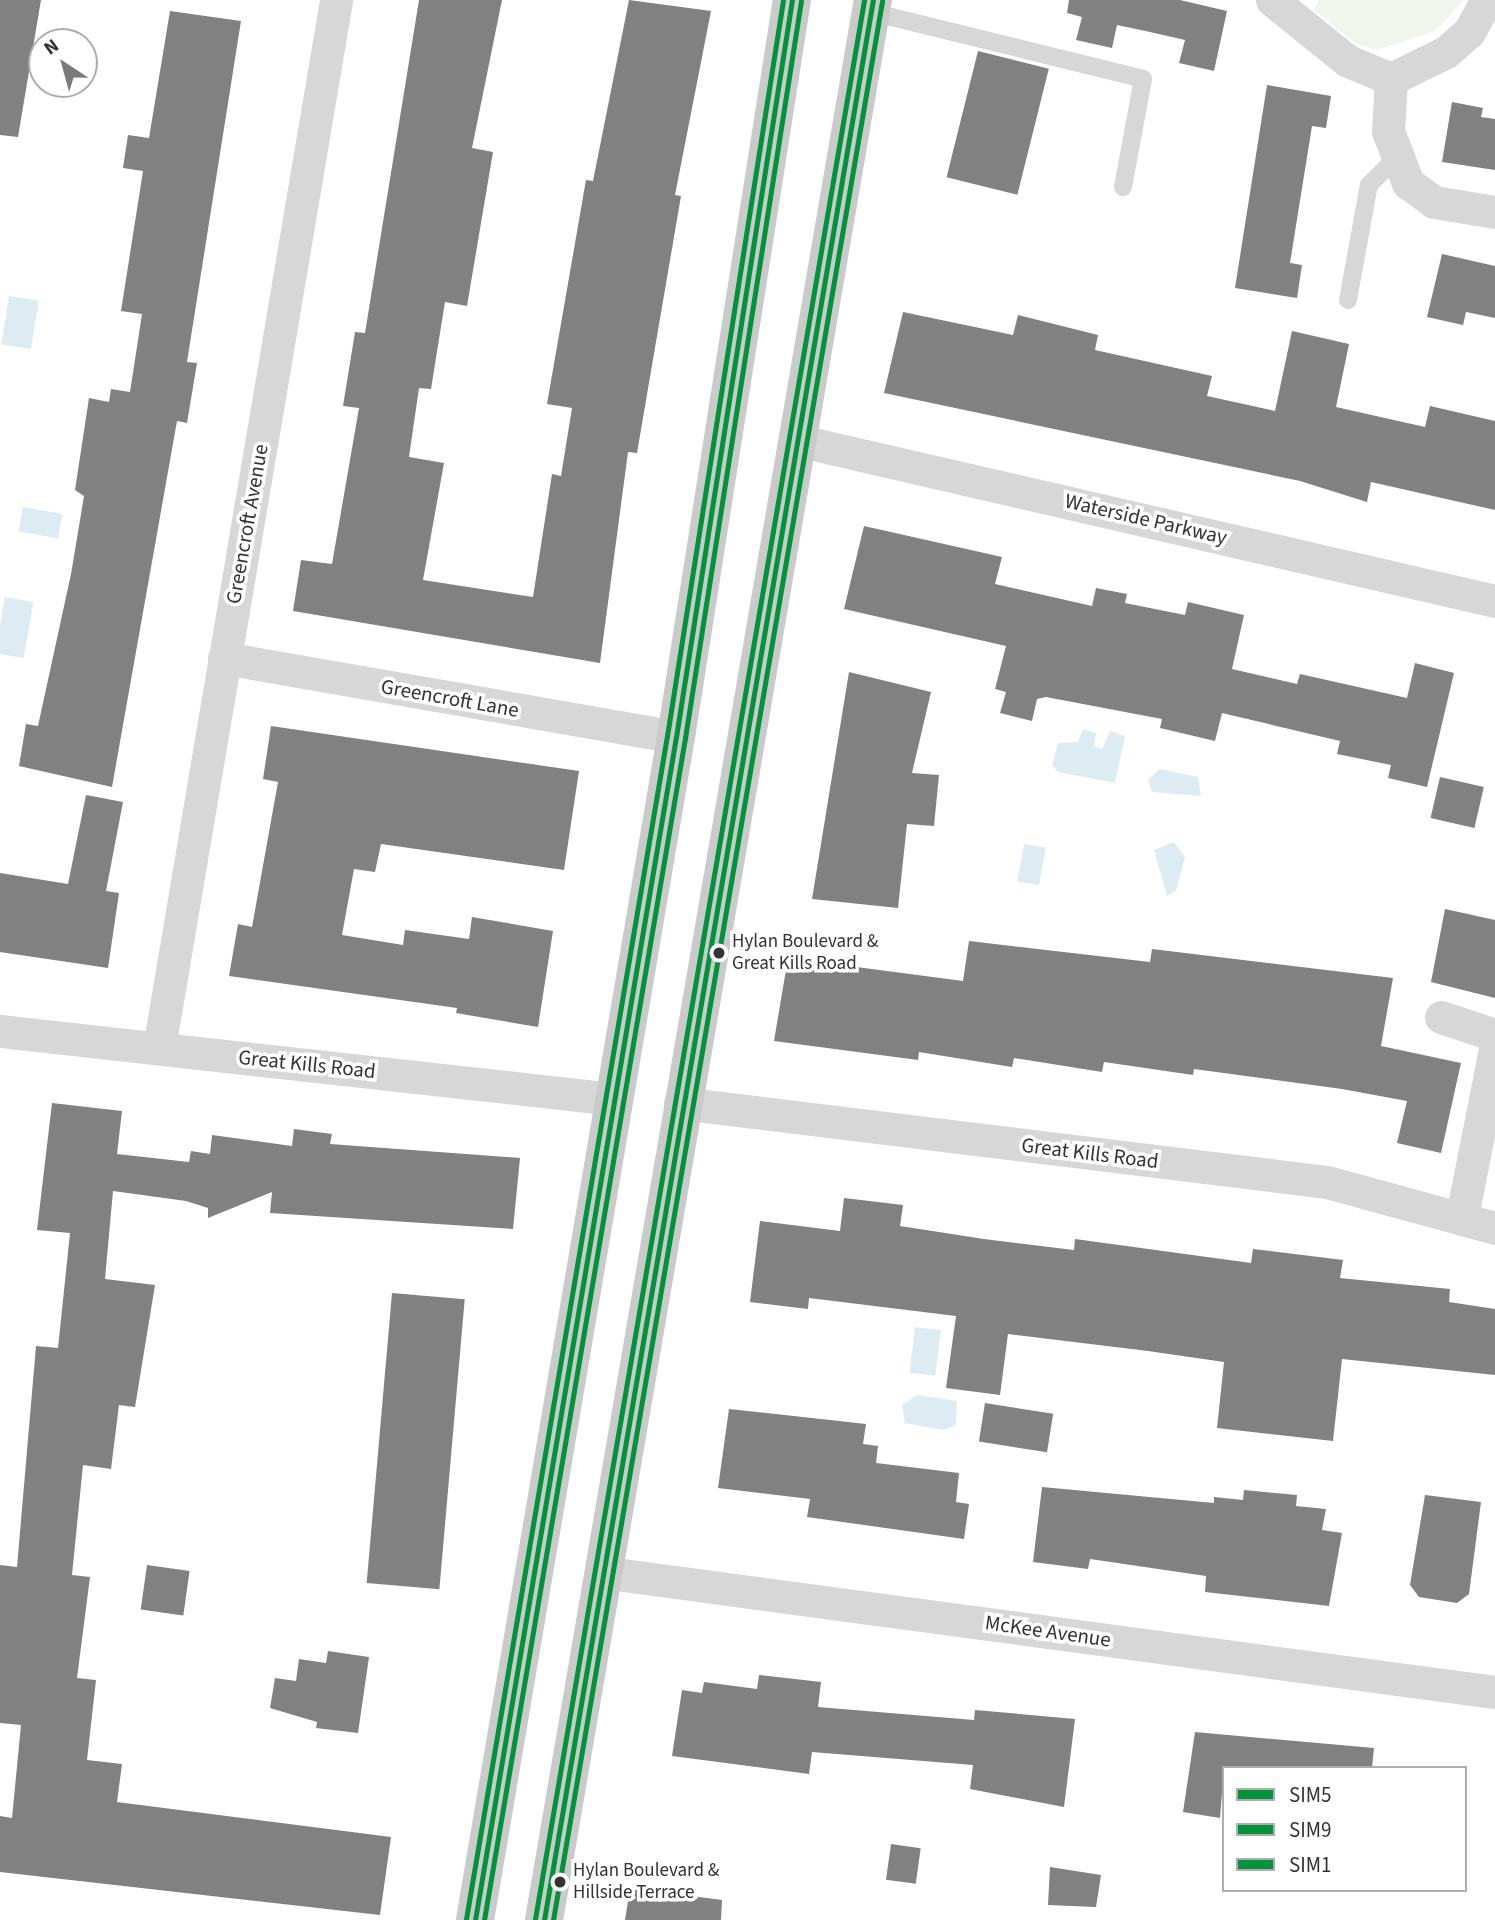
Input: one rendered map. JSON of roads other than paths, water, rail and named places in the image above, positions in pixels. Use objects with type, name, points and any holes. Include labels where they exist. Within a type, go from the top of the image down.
[{"type":"main road","points":[[475,1920],[676,737],[792,0]]},
{"type":"main road","points":[[544,1920],[680,1103],[872,6]]},
{"type":"street","name":"Greencroft Avenue","points":[[159,1048],[336,0]]},
{"type":"street","points":[[1272,0],[1348,61],[1391,79],[1446,52],[1469,32],[1487,0]]},
{"type":"street","points":[[1391,79],[1388,131],[1394,160],[1408,183],[1434,202],[1495,212]]},
{"type":"street","name":"Waterside Parkway","points":[[796,440],[1495,601]]},
{"type":"street","name":"Greencroft Lane","points":[[224,658],[676,737]]},
{"type":"street","points":[[1441,1017],[1495,1035]]},
{"type":"street","name":"Great Kills Road","points":[[0,1031],[614,1099]]},
{"type":"street","points":[[1462,1216],[1495,1050]]},
{"type":"street","name":"Great Kills Road","points":[[680,1103],[1327,1182],[1462,1216],[1495,1228]]},
{"type":"street","name":"McKee Avenue","points":[[601,1572],[1495,1692]]},
{"type":"lane","points":[[872,6],[1143,79],[1123,187]]},
{"type":"lane","points":[[1348,300],[1369,186],[1394,160]]},
{"type":"place","name":"Hylan Boulevard & Great Kills Road","points":[[719,953]]},
{"type":"place","name":"Hylan Boulevard & Hillside Terrace","points":[[560,1882]]}]
